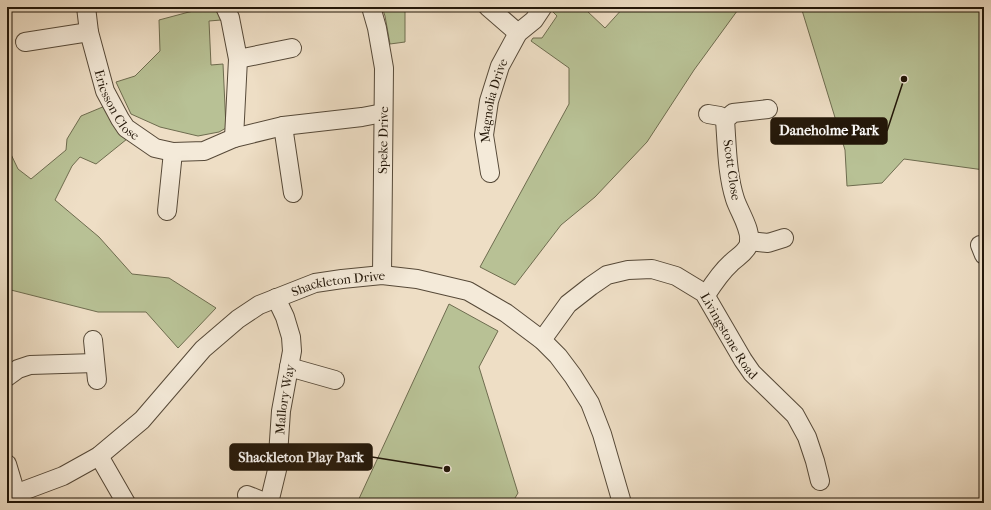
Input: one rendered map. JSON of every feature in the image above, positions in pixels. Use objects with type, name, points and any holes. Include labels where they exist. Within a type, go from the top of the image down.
[{"type":"street","name":"Ericsson Close","points":[[86,7],[89,32],[105,90],[126,128],[155,148],[173,152],[204,151],[234,138],[283,126],[362,117],[383,113]]},
{"type":"street","points":[[225,7],[230,18],[238,59],[234,138]]},
{"type":"street","name":"Speke Drive","points":[[371,7],[378,28],[384,68],[382,276]]},
{"type":"street","points":[[488,7],[518,33]]},
{"type":"street","name":"Magnolia Drive","points":[[490,173],[484,135],[489,101],[500,66],[518,33],[534,20],[542,8]]},
{"type":"street","points":[[25,42],[89,32]]},
{"type":"street","points":[[238,59],[292,48]]},
{"type":"street","points":[[708,114],[720,116],[726,120],[733,113],[768,109]]},
{"type":"street","name":"Scott Close","points":[[726,120],[730,175],[735,199],[749,234],[749,241]]},
{"type":"street","points":[[283,126],[293,193]]},
{"type":"street","points":[[167,211],[173,152]]},
{"type":"street","points":[[706,295],[730,264],[743,253],[749,241],[768,243],[784,238]]},
{"type":"street","name":"Livingstone Road","points":[[542,340],[568,304],[607,275],[628,270],[652,269],[676,276],[706,295],[752,373],[795,415],[807,437],[816,461],[820,481]]},
{"type":"street","name":"Shackleton Drive","points":[[12,496],[63,476],[99,456],[142,420],[203,349],[238,319],[259,305],[315,283],[382,276],[417,279],[468,292],[506,313],[542,340],[558,356],[590,403],[602,434],[622,503]]},
{"type":"street","name":"Mallory Way","points":[[247,495],[268,503],[277,470],[281,411],[292,351],[291,337],[285,317],[276,298]]},
{"type":"street","points":[[7,377],[18,369],[30,365],[96,372],[94,340]]},
{"type":"street","points":[[289,367],[335,380]]},
{"type":"street","points":[[99,456],[126,503]]},
{"type":"street","points":[[7,464],[12,496]]},
{"type":"green space","points":[[382,7],[405,7],[405,42],[390,44]]},
{"type":"green space","points":[[552,7],[581,7],[605,28],[624,7],[740,7],[694,70],[647,142],[595,197],[561,225],[515,285],[480,267],[569,104],[569,68],[531,41],[533,38],[542,38],[557,16],[550,9]]},
{"type":"green space","points":[[801,7],[984,7],[984,170],[904,159],[882,183],[847,186],[845,150]]},
{"type":"green space","points":[[204,9],[217,11],[221,20],[209,21],[211,65],[223,64],[226,128],[219,132],[198,136],[160,127],[131,114],[116,82],[135,76],[160,51],[159,20]]},
{"type":"green space","points":[[105,106],[127,139],[96,164],[80,157],[72,166],[55,200],[99,237],[132,274],[169,278],[216,308],[178,348],[146,312],[98,312],[7,289],[7,146],[18,169],[31,179],[66,150],[67,139],[81,116]]},
{"type":"green space","points":[[449,304],[498,331],[479,367],[518,493],[512,503],[357,503]]},
{"type":"place","name":"Daneholme Park","points":[[904,79]]},
{"type":"place","name":"Shackleton Play Park","points":[[447,469]]}]
